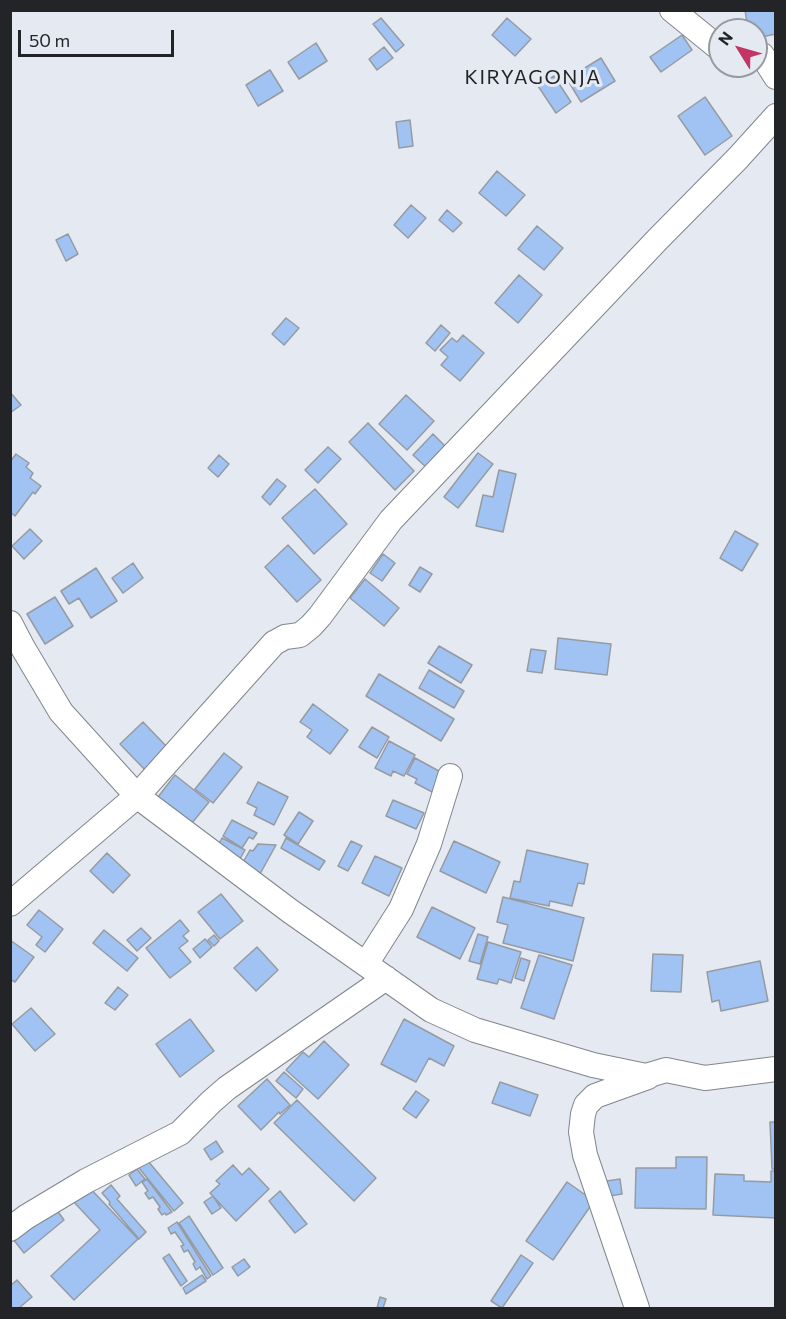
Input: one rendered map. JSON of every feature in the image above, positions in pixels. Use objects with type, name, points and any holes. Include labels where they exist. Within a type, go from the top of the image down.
[{"type":"street","points":[[672,10],[708,39]]},
{"type":"street","points":[[768,62],[776,77]]},
{"type":"street","points":[[10,904],[137,796],[265,651],[285,637],[300,635],[311,626],[391,520],[776,116]]},
{"type":"street","points":[[10,623],[61,712],[137,796],[290,911],[431,1010],[475,1030],[593,1065],[646,1076],[666,1070],[705,1078],[776,1069]]},
{"type":"street","points":[[366,964],[401,909],[429,844],[450,776]]},
{"type":"street","points":[[10,1229],[86,1181],[180,1133],[226,1088],[386,978]]},
{"type":"street","points":[[638,1308],[585,1155],[581,1132],[583,1114],[586,1105],[595,1096],[666,1070]]},
{"type":"building","points":[[745,10],[776,10],[776,34],[768,36],[768,18],[746,18]]},
{"type":"building","points":[[381,18],[404,45],[396,52],[373,24]]},
{"type":"building","points":[[507,18],[531,39],[515,56],[492,35]]},
{"type":"building","points":[[682,35],[692,50],[661,72],[650,57]]},
{"type":"building","points":[[316,43],[327,61],[299,79],[288,62]]},
{"type":"building","points":[[384,47],[393,58],[377,70],[369,59]]},
{"type":"building","points":[[601,58],[615,81],[581,102],[567,79]]},
{"type":"building","points":[[270,70],[283,91],[258,106],[246,85]]},
{"type":"building","points":[[554,76],[571,102],[556,113],[538,86]]},
{"type":"building","points":[[705,97],[732,136],[705,155],[678,116]]},
{"type":"building","points":[[410,120],[413,146],[399,148],[396,122]]},
{"type":"building","points":[[497,171],[525,195],[506,216],[479,193]]},
{"type":"building","points":[[411,205],[426,218],[408,238],[394,225]]},
{"type":"building","points":[[447,210],[462,223],[453,232],[439,220]]},
{"type":"building","points":[[537,226],[563,248],[544,270],[518,249]]},
{"type":"building","points":[[68,234],[78,254],[66,261],[56,240]]},
{"type":"building","points":[[519,275],[542,295],[518,323],[495,303]]},
{"type":"building","points":[[286,318],[299,328],[284,345],[272,334]]},
{"type":"building","points":[[441,325],[450,333],[435,351],[426,343]]},
{"type":"building","points":[[463,335],[484,353],[460,381],[441,365],[448,357],[440,350],[452,338],[457,342]]},
{"type":"building","points":[[10,392],[21,405],[10,413]]},
{"type":"building","points":[[406,395],[434,421],[407,450],[379,424]]},
{"type":"building","points":[[368,423],[414,471],[395,490],[349,442]]},
{"type":"building","points":[[433,434],[447,448],[428,469],[413,455]]},
{"type":"building","points":[[328,447],[341,459],[318,483],[305,470]]},
{"type":"building","points":[[478,453],[493,464],[458,508],[444,497]]},
{"type":"building","points":[[16,454],[29,463],[26,467],[33,473],[30,478],[41,486],[35,494],[33,492],[15,516],[10,512],[10,462]]},
{"type":"building","points":[[219,455],[229,464],[218,477],[208,468]]},
{"type":"building","points":[[499,470],[516,474],[503,532],[476,526],[483,495],[493,497]]},
{"type":"building","points":[[277,479],[286,486],[270,505],[262,497]]},
{"type":"building","points":[[315,489],[347,524],[314,554],[282,518]]},
{"type":"building","points":[[30,529],[42,541],[24,559],[12,546]]},
{"type":"building","points":[[735,531],[758,544],[742,571],[720,558]]},
{"type":"building","points":[[288,545],[321,580],[297,602],[265,567]]},
{"type":"building","points":[[383,554],[395,563],[382,581],[370,573]]},
{"type":"building","points":[[133,563],[143,578],[123,593],[112,578]]},
{"type":"building","points":[[420,567],[432,574],[420,592],[409,585]]},
{"type":"building","points":[[96,568],[117,601],[91,618],[79,598],[69,604],[61,591]]},
{"type":"building","points":[[365,579],[399,608],[384,626],[350,598]]},
{"type":"building","points":[[55,597],[73,626],[45,644],[27,614]]},
{"type":"building","points":[[558,638],[611,644],[607,675],[555,669]]},
{"type":"building","points":[[439,646],[472,665],[461,683],[428,663]]},
{"type":"building","points":[[531,649],[546,651],[542,673],[527,671]]},
{"type":"building","points":[[429,670],[464,691],[454,708],[419,688]]},
{"type":"building","points":[[379,674],[454,719],[441,741],[366,696]]},
{"type":"building","points":[[313,704],[348,730],[330,754],[307,737],[312,730],[300,722]]},
{"type":"building","points":[[143,722],[169,749],[146,771],[120,744]]},
{"type":"building","points":[[372,727],[389,737],[377,758],[359,747]]},
{"type":"building","points":[[389,741],[415,755],[404,776],[393,771],[391,776],[375,768]]},
{"type":"building","points":[[224,753],[242,767],[213,803],[195,789]]},
{"type":"building","points":[[415,758],[448,776],[438,795],[415,783],[417,779],[407,774]]},
{"type":"building","points":[[175,775],[209,802],[192,823],[158,797]]},
{"type":"building","points":[[258,782],[288,797],[274,825],[254,815],[257,808],[247,803]]},
{"type":"building","points":[[393,800],[424,813],[416,829],[386,816]]},
{"type":"building","points":[[299,812],[313,821],[298,844],[284,835]]},
{"type":"building","points":[[232,820],[257,833],[253,839],[249,837],[242,848],[223,836]]},
{"type":"building","points":[[222,838],[245,850],[240,859],[217,847]]},
{"type":"building","points":[[286,838],[325,861],[319,870],[281,848]]},
{"type":"building","points":[[351,841],[362,846],[348,871],[338,866]]},
{"type":"building","points":[[454,841],[500,862],[486,893],[440,871]]},
{"type":"building","points":[[258,844],[276,845],[260,874],[242,864],[250,850],[253,851]]},
{"type":"building","points":[[527,850],[588,864],[584,884],[578,883],[572,906],[550,901],[549,906],[510,898],[514,881],[520,882]]},
{"type":"building","points":[[107,853],[130,875],[113,893],[90,871]]},
{"type":"building","points":[[375,856],[402,868],[389,896],[362,883]]},
{"type":"building","points":[[221,894],[243,921],[220,939],[198,912]]},
{"type":"building","points":[[503,897],[584,918],[573,961],[503,943],[508,925],[497,922]]},
{"type":"building","points":[[432,907],[475,928],[460,959],[417,937]]},
{"type":"building","points":[[39,910],[63,929],[45,952],[36,945],[42,937],[27,925]]},
{"type":"building","points":[[180,920],[189,931],[183,936],[188,941],[179,948],[191,962],[170,978],[146,948]]},
{"type":"building","points":[[141,928],[151,938],[137,951],[127,940]]},
{"type":"building","points":[[104,930],[138,958],[127,971],[93,943]]},
{"type":"building","points":[[478,934],[488,937],[480,964],[469,961]]},
{"type":"building","points":[[214,935],[219,941],[214,946],[208,940]]},
{"type":"building","points":[[205,939],[212,947],[200,958],[193,949]]},
{"type":"building","points":[[10,940],[34,957],[15,982],[10,979]]},
{"type":"building","points":[[488,942],[521,952],[511,983],[499,979],[497,984],[477,979]]},
{"type":"building","points":[[257,947],[278,970],[256,991],[234,968]]},
{"type":"building","points":[[653,954],[683,955],[681,992],[651,991]]},
{"type":"building","points":[[539,955],[572,965],[554,1019],[521,1008]]},
{"type":"building","points":[[521,958],[530,961],[524,981],[515,978]]},
{"type":"building","points":[[760,961],[768,1001],[721,1011],[719,1000],[712,1002],[707,972]]},
{"type":"building","points":[[118,987],[128,995],[115,1010],[105,1003]]},
{"type":"building","points":[[31,1008],[55,1034],[35,1051],[12,1024]]},
{"type":"building","points":[[190,1019],[214,1051],[180,1077],[156,1044]]},
{"type":"building","points":[[404,1019],[454,1046],[444,1066],[429,1058],[416,1082],[381,1064]]},
{"type":"building","points":[[324,1041],[349,1065],[318,1099],[286,1070],[303,1052],[309,1057]]},
{"type":"building","points":[[284,1072],[303,1089],[296,1098],[276,1081]]},
{"type":"building","points":[[267,1079],[290,1105],[280,1114],[279,1112],[261,1130],[238,1106]]},
{"type":"building","points":[[500,1082],[538,1095],[530,1116],[492,1103]]},
{"type":"building","points":[[416,1091],[429,1100],[416,1118],[403,1109]]},
{"type":"building","points":[[297,1100],[376,1178],[354,1201],[274,1123]]},
{"type":"building","points":[[770,1122],[776,1122],[776,1169],[772,1169]]},
{"type":"building","points":[[216,1141],[223,1152],[211,1160],[204,1149]]},
{"type":"building","points":[[676,1157],[707,1157],[706,1209],[635,1208],[636,1168],[676,1168]]},
{"type":"building","points":[[148,1161],[183,1203],[174,1211],[139,1168]]},
{"type":"building","points":[[233,1165],[242,1175],[249,1168],[269,1189],[236,1221],[210,1193],[220,1184],[216,1181]]},
{"type":"building","points":[[137,1169],[145,1179],[136,1186],[129,1175]]},
{"type":"building","points":[[771,1171],[776,1171],[776,1218],[713,1215],[715,1174],[744,1175],[744,1181],[771,1182]]},
{"type":"building","points":[[147,1179],[172,1212],[162,1215],[153,1197],[149,1199],[145,1193],[148,1191],[142,1182]]},
{"type":"building","points":[[620,1179],[622,1194],[609,1196],[607,1181]]},
{"type":"building","points":[[567,1182],[594,1201],[553,1260],[526,1241]]},
{"type":"building","points":[[87,1185],[138,1239],[74,1300],[51,1276],[100,1230],[72,1200]]},
{"type":"building","points":[[111,1185],[120,1196],[117,1199],[146,1232],[139,1239],[102,1193]]},
{"type":"building","points":[[280,1191],[307,1224],[295,1233],[269,1201]]},
{"type":"building","points":[[213,1196],[221,1208],[212,1214],[204,1202]]},
{"type":"building","points":[[54,1206],[64,1220],[24,1253],[13,1239]]},
{"type":"building","points":[[189,1216],[223,1268],[213,1275],[179,1223]]},
{"type":"building","points":[[177,1222],[211,1276],[207,1279],[200,1267],[196,1270],[193,1264],[195,1262],[188,1250],[184,1252],[181,1246],[184,1245],[175,1232],[171,1234],[168,1228]]},
{"type":"building","points":[[169,1254],[187,1281],[181,1286],[163,1258]]},
{"type":"building","points":[[521,1255],[533,1263],[502,1308],[491,1301]]},
{"type":"building","points":[[244,1259],[250,1267],[238,1276],[232,1267]]},
{"type":"building","points":[[202,1275],[206,1281],[186,1294],[183,1288]]},
{"type":"building","points":[[17,1280],[32,1297],[19,1308],[10,1308],[10,1286]]},
{"type":"building","points":[[380,1297],[386,1299],[383,1308],[377,1308]]},
{"type":"district","name":"KIRYAGONJA","points":[[533,77]]}]
